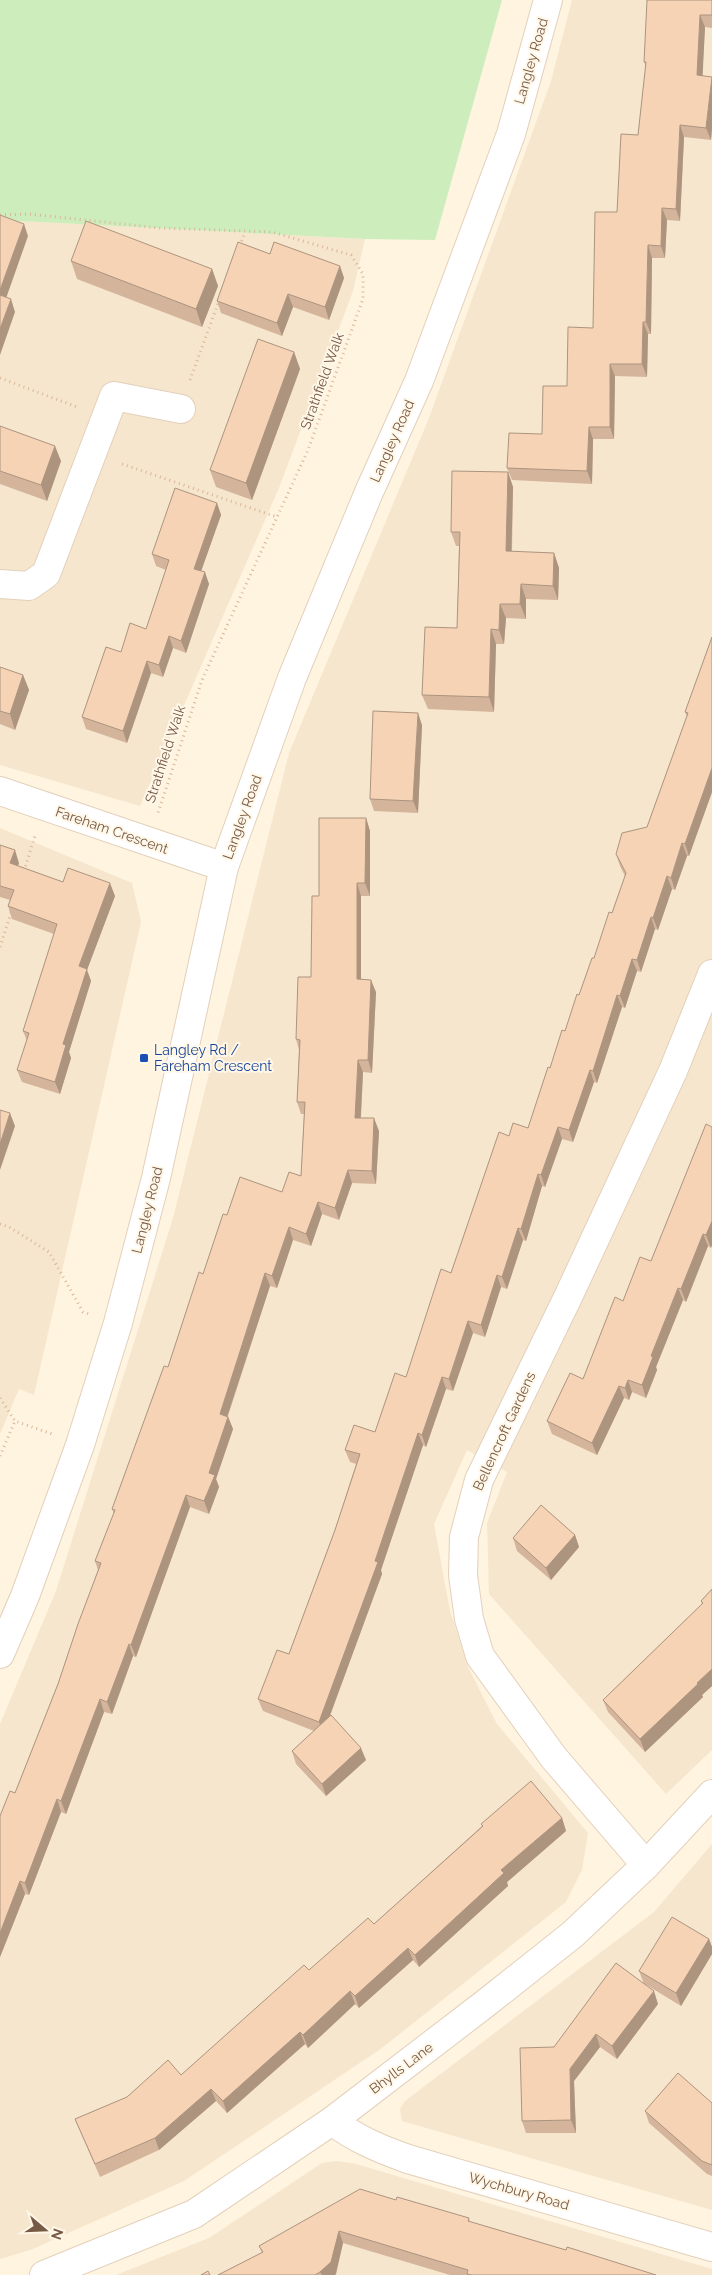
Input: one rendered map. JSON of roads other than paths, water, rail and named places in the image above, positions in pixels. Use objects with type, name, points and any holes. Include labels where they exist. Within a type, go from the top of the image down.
[{"type":"street","name":"Langley Road","points":[[0,1654],[25,1596],[80,1445],[118,1324],[156,1178],[224,867],[292,678],[369,492],[426,362],[511,134],[548,0]]},
{"type":"street","points":[[0,584],[29,586],[46,574],[114,396],[181,409]]},
{"type":"street","name":"Fareham Crescent","points":[[0,791],[224,867]]},
{"type":"street","name":"Bellencroft Gardens","points":[[646,1865],[554,1758],[480,1656],[468,1611],[463,1575],[464,1537],[479,1480],[568,1297],[674,1071],[712,974]]},
{"type":"street","name":"Bhylls Lane","points":[[44,2275],[194,2214],[332,2121],[573,1934],[646,1865],[712,1794]]},
{"type":"street","name":"Wychbury Road","points":[[332,2121],[352,2136],[376,2148],[408,2159],[712,2247]]},
{"type":"place","name":"Langley Rd / Fareham Crescent","points":[[144,1058]]}]
